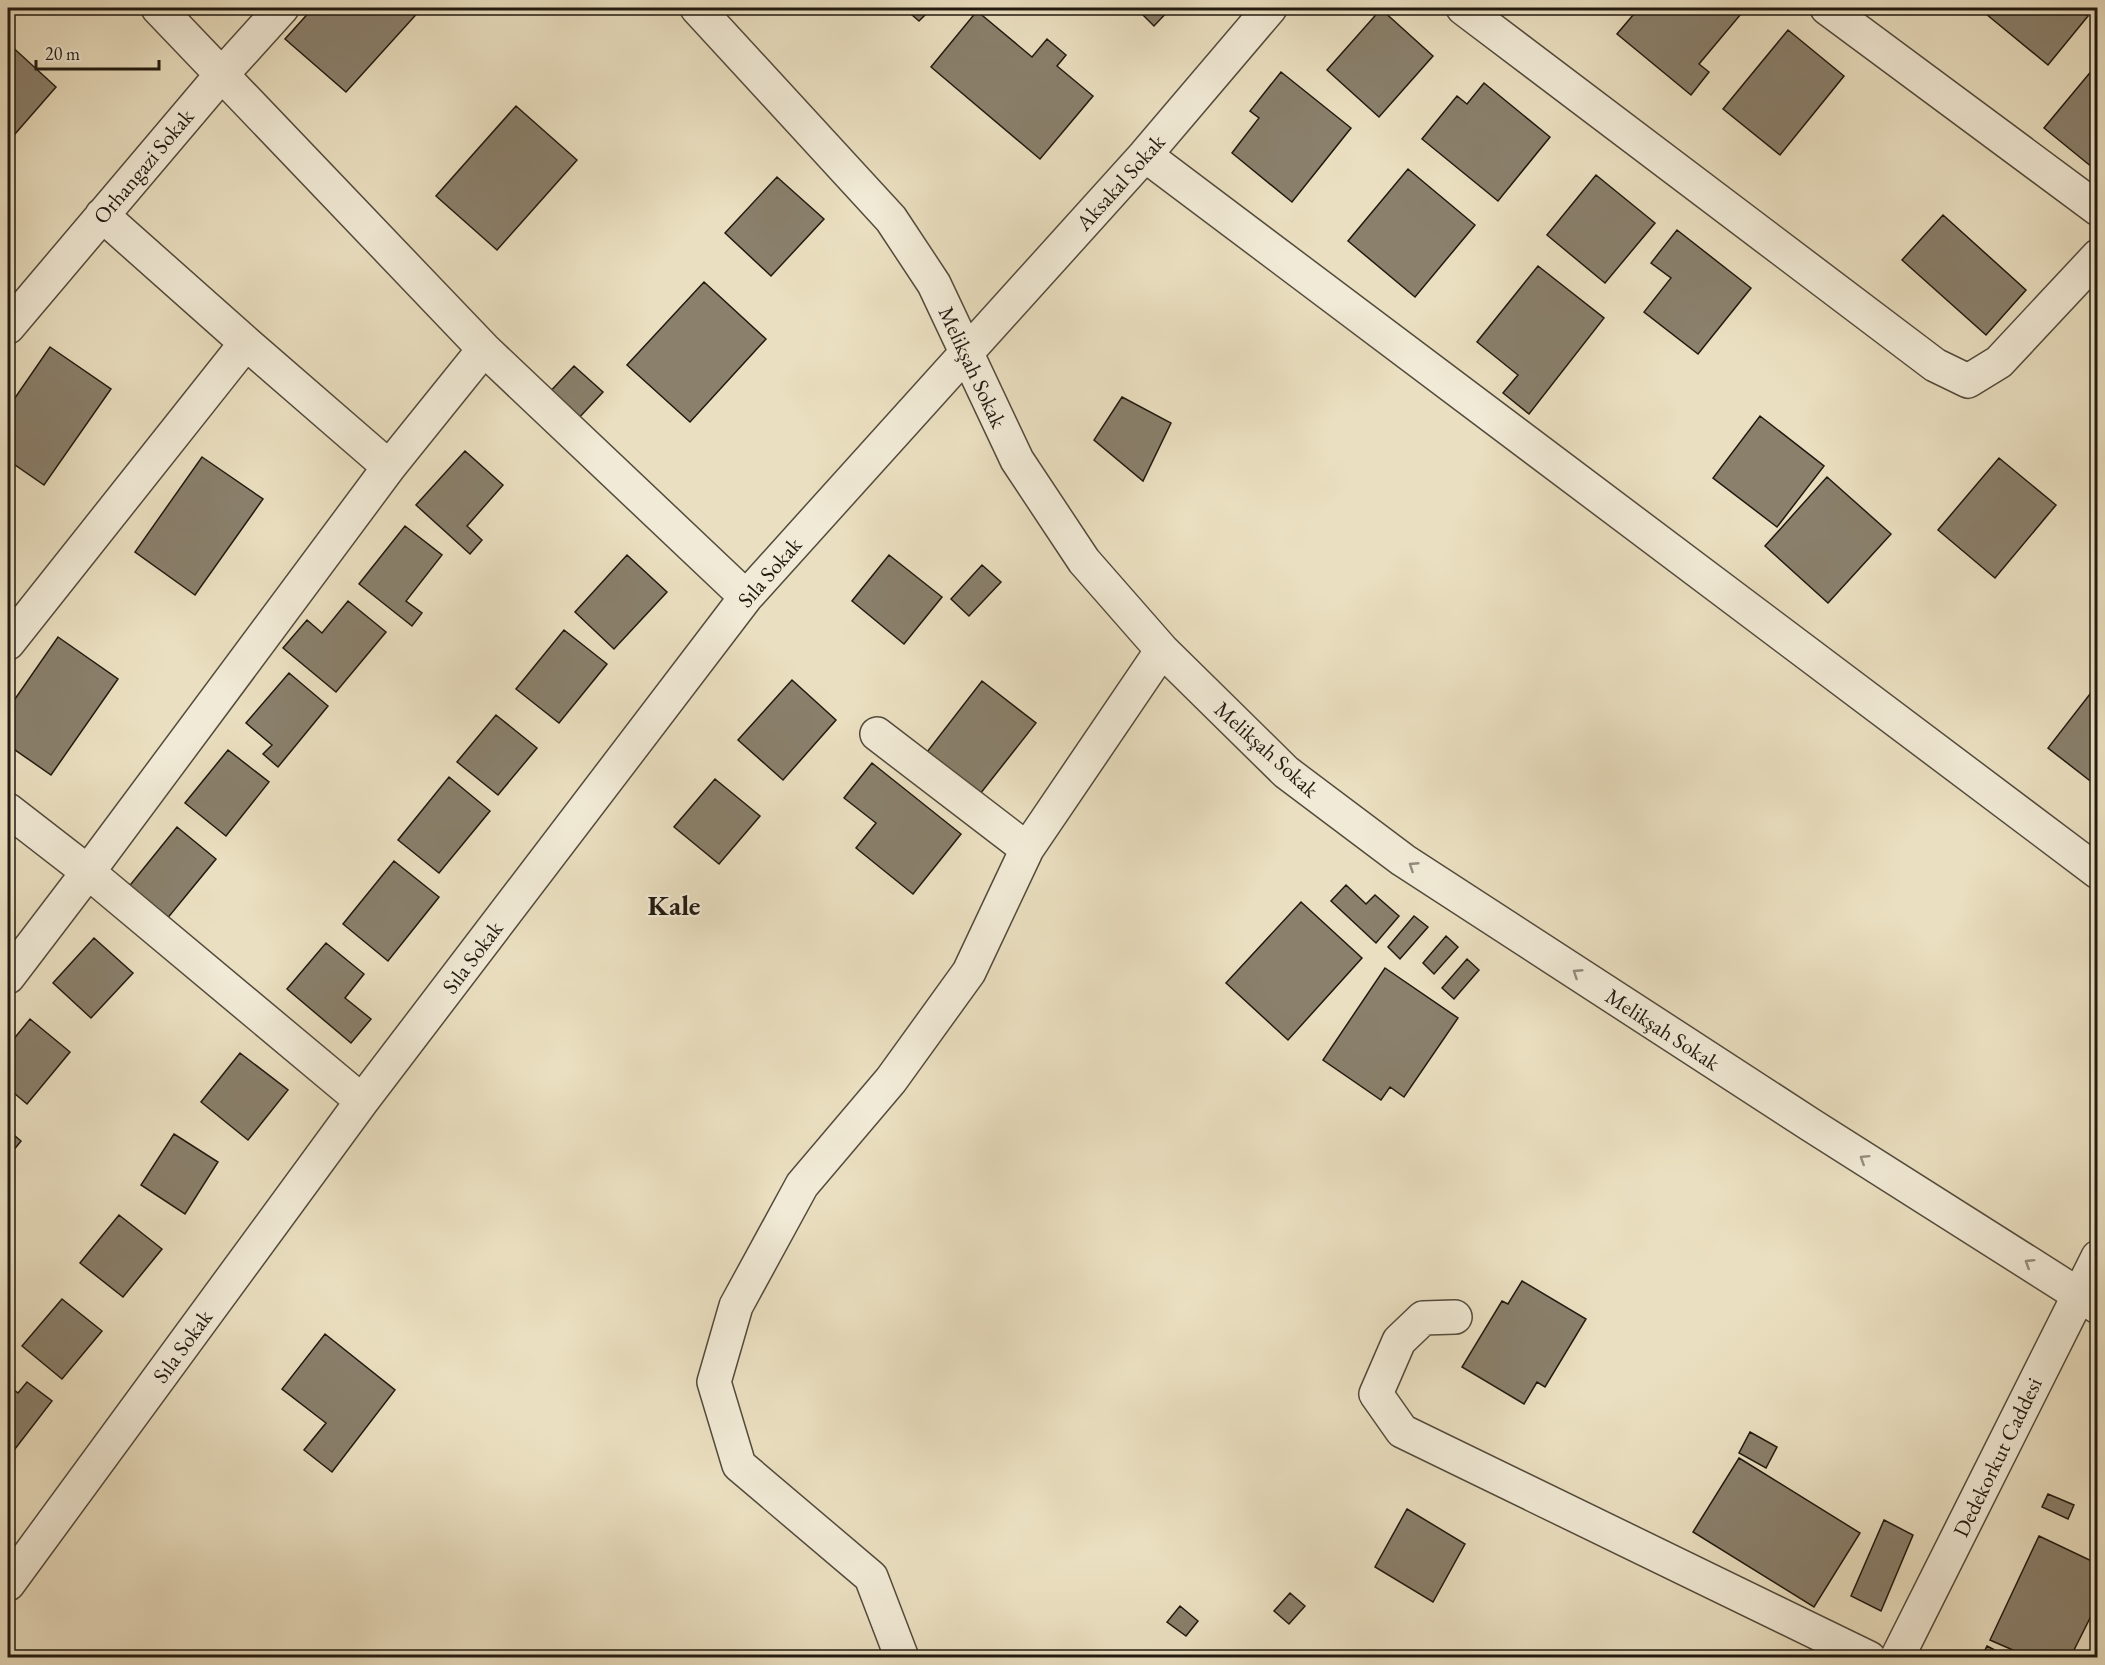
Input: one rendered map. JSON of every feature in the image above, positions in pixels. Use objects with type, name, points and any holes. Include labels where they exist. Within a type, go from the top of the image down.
[{"type":"street","points":[[158,8],[223,73],[484,349],[746,597]]},
{"type":"street","name":"Orhangazi Sokak","points":[[8,327],[223,73],[282,8]]},
{"type":"street","name":"Melikşah Sokak","points":[[697,8],[891,219],[934,284],[1017,460],[1084,561],[1162,650],[1286,772],[1403,860],[1811,1125],[2088,1300]]},
{"type":"street","name":"Aksakal Sokak","points":[[965,352],[1145,155],[1270,8]]},
{"type":"street","points":[[1463,8],[1935,365],[1968,381],[1999,363],[2097,256]]},
{"type":"street","points":[[1827,8],[2097,209]]},
{"type":"street","points":[[1145,155],[2097,872]]},
{"type":"street","points":[[102,215],[389,467]]},
{"type":"street","points":[[8,643],[246,343]]},
{"type":"street","points":[[8,977],[389,467],[484,349]]},
{"type":"street","name":"Sıla Sokak","points":[[8,1584],[362,1101],[746,597],[965,352]]},
{"type":"street","points":[[902,1658],[872,1577],[739,1465],[714,1382],[736,1306],[802,1185],[891,1080],[969,972],[1027,849],[1162,650]]},
{"type":"street","points":[[877,734],[1027,849]]},
{"type":"street","points":[[8,810],[88,872],[362,1101]]},
{"type":"street","name":"Dedekorkut Caddesi","points":[[1897,1658],[2088,1300],[2097,1257]]},
{"type":"street","points":[[1455,1317],[1423,1318],[1399,1341],[1376,1394],[1402,1431],[1869,1658]]},
{"type":"building","points":[[313,8],[422,8],[346,92],[285,39]]},
{"type":"building","points":[[904,8],[932,8],[919,21]]},
{"type":"building","points":[[1136,8],[1171,8],[1154,26]]},
{"type":"building","points":[[1639,8],[1746,8],[1699,64],[1709,72],[1691,95],[1617,34]]},
{"type":"building","points":[[1991,8],[2078,8],[2088,16],[2048,65],[1986,14]]},
{"type":"building","points":[[1381,9],[1433,56],[1379,117],[1327,70]]},
{"type":"building","points":[[977,11],[1032,57],[1047,39],[1066,55],[1057,66],[1093,96],[1040,159],[931,67]]},
{"type":"building","points":[[1788,30],[1844,76],[1780,155],[1723,109]]},
{"type":"building","points":[[8,43],[56,87],[8,142]]},
{"type":"building","points":[[2098,63],[2098,172],[2044,128]]},
{"type":"building","points":[[1281,72],[1351,128],[1292,202],[1232,153],[1259,118],[1250,111]]},
{"type":"building","points":[[1484,83],[1550,137],[1498,201],[1422,139],[1457,96],[1467,104]]},
{"type":"building","points":[[516,106],[577,160],[497,250],[436,196]]},
{"type":"building","points":[[1408,169],[1475,225],[1415,297],[1348,241]]},
{"type":"building","points":[[1596,175],[1655,223],[1605,283],[1547,235]]},
{"type":"building","points":[[777,177],[824,219],[771,276],[725,233]]},
{"type":"building","points":[[1943,215],[2026,290],[1986,335],[1902,260]]},
{"type":"building","points":[[1677,230],[1751,288],[1698,354],[1644,312],[1671,278],[1651,263]]},
{"type":"building","points":[[1538,266],[1604,318],[1529,414],[1503,393],[1518,375],[1477,342]]},
{"type":"building","points":[[704,282],[766,339],[690,422],[627,365]]},
{"type":"building","points":[[50,347],[111,389],[44,485],[8,460],[8,408]]},
{"type":"building","points":[[574,366],[603,392],[576,421],[547,395]]},
{"type":"building","points":[[1122,397],[1171,423],[1143,481],[1094,440]]},
{"type":"building","points":[[1760,416],[1824,466],[1777,527],[1713,478]]},
{"type":"building","points":[[465,451],[503,485],[467,526],[482,540],[470,554],[416,505]]},
{"type":"building","points":[[202,457],[263,499],[195,595],[135,552]]},
{"type":"building","points":[[1999,458],[2056,505],[1995,578],[1938,530]]},
{"type":"building","points":[[1827,477],[1891,534],[1828,603],[1765,546]]},
{"type":"building","points":[[405,526],[442,555],[406,601],[422,613],[412,626],[359,584]]},
{"type":"building","points":[[627,555],[667,592],[614,649],[575,612]]},
{"type":"building","points":[[889,555],[942,597],[904,644],[852,601]]},
{"type":"building","points":[[982,565],[1001,582],[969,616],[951,599]]},
{"type":"building","points":[[348,601],[386,632],[336,692],[283,648],[307,620],[322,633]]},
{"type":"building","points":[[564,630],[607,664],[559,723],[516,689]]},
{"type":"building","points":[[58,637],[118,679],[51,775],[8,745],[8,709]]},
{"type":"building","points":[[289,673],[328,706],[278,767],[263,754],[272,745],[246,723]]},
{"type":"building","points":[[792,680],[836,720],[783,780],[738,740]]},
{"type":"building","points":[[982,681],[1036,723],[980,794],[927,752]]},
{"type":"building","points":[[2098,685],[2098,787],[2048,748]]},
{"type":"building","points":[[496,715],[537,748],[498,795],[457,762]]},
{"type":"building","points":[[228,750],[269,782],[226,836],[185,803]]},
{"type":"building","points":[[872,763],[961,834],[913,894],[856,848],[876,823],[844,798]]},
{"type":"building","points":[[449,777],[490,811],[439,873],[398,840]]},
{"type":"building","points":[[715,779],[760,816],[719,864],[674,827]]},
{"type":"building","points":[[177,827],[216,859],[166,920],[127,889]]},
{"type":"building","points":[[394,861],[439,897],[388,961],[343,924]]},
{"type":"building","points":[[1346,885],[1366,904],[1375,895],[1399,916],[1376,943],[1331,901]]},
{"type":"building","points":[[1301,902],[1362,958],[1288,1040],[1226,983]]},
{"type":"building","points":[[1414,916],[1428,927],[1400,959],[1388,947]]},
{"type":"building","points":[[1446,936],[1458,947],[1434,974],[1423,963]]},
{"type":"building","points":[[94,938],[133,973],[91,1018],[53,983]]},
{"type":"building","points":[[326,943],[364,974],[345,998],[371,1019],[351,1043],[287,989]]},
{"type":"building","points":[[1467,959],[1479,970],[1454,999],[1442,988]]},
{"type":"building","points":[[1385,968],[1458,1018],[1404,1097],[1390,1087],[1381,1100],[1323,1060]]},
{"type":"building","points":[[30,1019],[70,1052],[27,1104],[8,1088],[8,1046]]},
{"type":"building","points":[[240,1053],[288,1090],[248,1140],[201,1102]]},
{"type":"building","points":[[8,1130],[21,1141],[8,1157]]},
{"type":"building","points":[[174,1134],[218,1162],[185,1214],[141,1185]]},
{"type":"building","points":[[119,1215],[162,1249],[123,1297],[80,1263]]},
{"type":"building","points":[[1522,1281],[1586,1319],[1545,1387],[1537,1382],[1524,1404],[1462,1367],[1502,1301],[1508,1304]]},
{"type":"building","points":[[62,1299],[102,1331],[62,1379],[22,1346]]},
{"type":"building","points":[[325,1334],[395,1390],[332,1472],[304,1450],[326,1423],[282,1389]]},
{"type":"building","points":[[27,1382],[52,1401],[8,1458],[8,1385],[18,1393]]},
{"type":"building","points":[[1750,1432],[1777,1447],[1766,1468],[1739,1453]]},
{"type":"building","points":[[1739,1458],[1860,1533],[1814,1607],[1693,1532]]},
{"type":"building","points":[[2048,1494],[2074,1505],[2068,1519],[2042,1507]]},
{"type":"building","points":[[1407,1509],[1465,1544],[1433,1602],[1375,1567]]},
{"type":"building","points":[[1884,1520],[1913,1535],[1881,1611],[1851,1596]]},
{"type":"building","points":[[2039,1536],[2098,1564],[2098,1602],[2070,1658],[2031,1658],[1990,1640]]},
{"type":"building","points":[[1290,1593],[1305,1606],[1289,1624],[1274,1611]]},
{"type":"building","points":[[1180,1606],[1198,1621],[1186,1636],[1167,1622]]},
{"type":"building","points":[[1987,1646],[2010,1658],[1981,1658]]},
{"type":"district","name":"Kale","points":[[674,905]]}]
